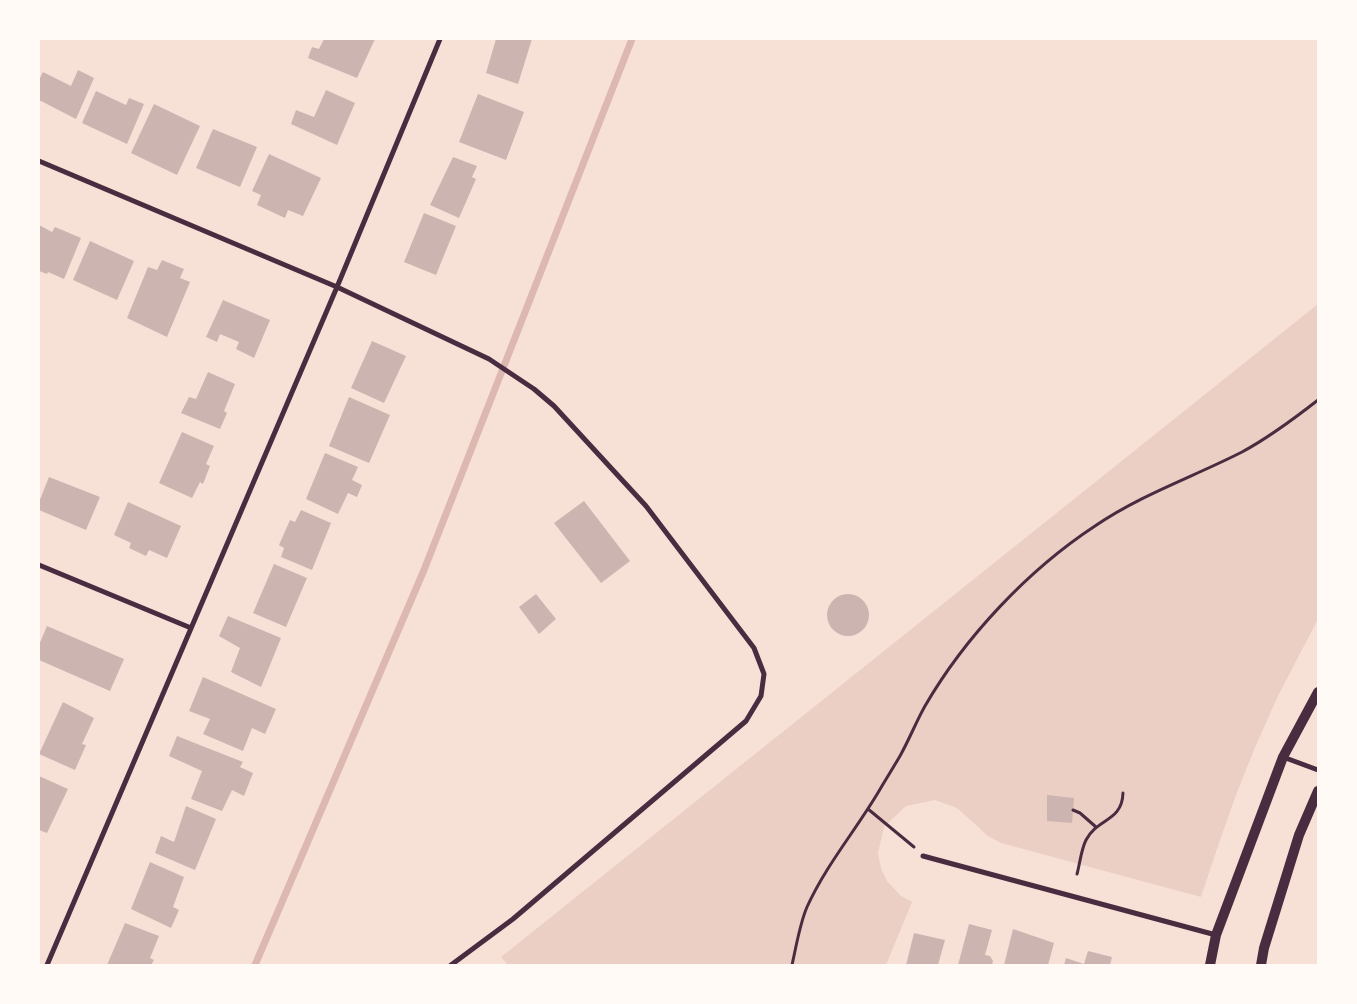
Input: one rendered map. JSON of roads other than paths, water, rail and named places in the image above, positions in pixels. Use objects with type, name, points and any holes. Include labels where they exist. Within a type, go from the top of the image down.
[{"type":"main road","points":[[1210,965],[1216,935],[1283,757],[1318,692]]},
{"type":"main road","points":[[1261,965],[1264,948],[1299,835],[1318,791]]},
{"type":"street","points":[[47,965],[337,287],[440,39]]},
{"type":"street","points":[[39,161],[337,287],[489,358],[534,389],[554,406],[646,506],[754,648],[764,674],[761,696],[746,721],[513,918],[451,965]]},
{"type":"street","points":[[39,565],[191,628]]},
{"type":"street","points":[[1283,757],[1318,770]]},
{"type":"street","points":[[923,856],[1216,935]]},
{"type":"waterway","points":[[255,965],[424,570],[632,39]]}]
